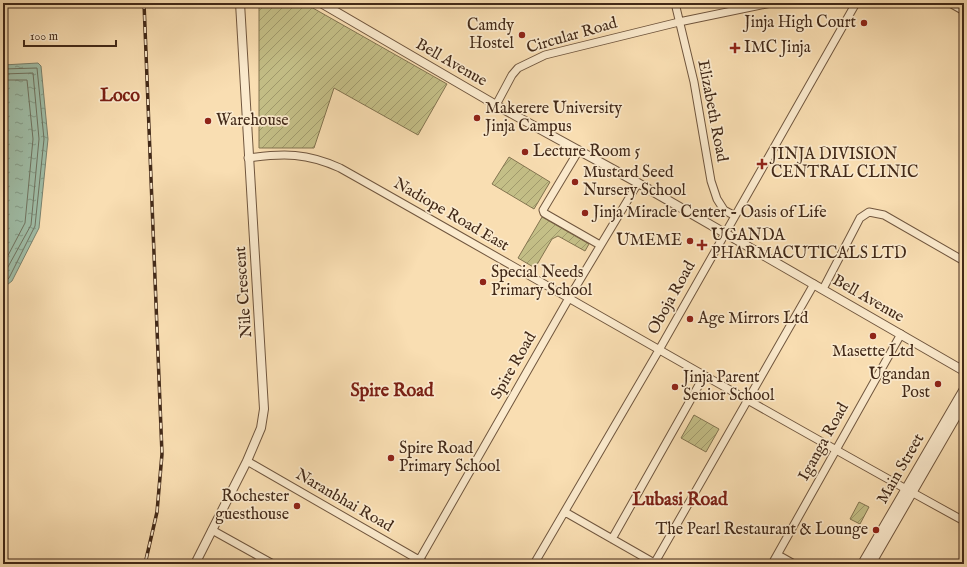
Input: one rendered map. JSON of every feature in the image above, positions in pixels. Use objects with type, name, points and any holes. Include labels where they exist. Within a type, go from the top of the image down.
[{"type":"street","name":"Nile Crescent","points":[[195,564],[247,461],[261,428],[264,401],[248,158],[240,3]]},
{"type":"street","name":"Bell Avenue","points":[[320,3],[496,105],[638,183],[964,371]]},
{"type":"street","name":"Elizabeth Road","points":[[675,3],[694,82],[711,181],[717,199],[724,210],[735,216]]},
{"type":"street","name":"Circular Road","points":[[496,105],[512,75],[528,62],[544,55],[679,22],[771,3]]},
{"type":"street","name":"Oboja Road","points":[[534,564],[659,350],[856,3]]},
{"type":"street","points":[[950,3],[964,11]]},
{"type":"street","points":[[579,150],[543,210],[600,245]]},
{"type":"street","name":"Nadiope Road East","points":[[248,158],[286,154],[308,156],[328,163],[404,204],[704,376],[749,400],[835,451],[964,521]]},
{"type":"street","name":"Spire Road","points":[[421,563],[569,298],[638,183]]},
{"type":"street","points":[[823,289],[860,218],[869,212],[884,214],[964,261]]},
{"type":"street","points":[[565,512],[655,564],[814,284]]},
{"type":"street","name":"Iganga Road","points":[[772,564],[901,334]]},
{"type":"street","points":[[612,539],[704,376]]},
{"type":"street","name":"Main Street","points":[[871,564],[908,491],[964,389]]},
{"type":"street","name":"Main Street","points":[[862,564],[964,403]]},
{"type":"street","name":"Naranbhai Road","points":[[247,461],[421,563]]},
{"type":"street","points":[[212,530],[273,564]]},
{"type":"street","points":[[778,555],[794,564]]},
{"type":"shaded area","points":[[259,3],[304,3],[447,84],[418,135],[334,88],[314,148],[259,148]]},
{"type":"shaded area","points":[[509,157],[550,182],[534,209],[492,184]]},
{"type":"shaded area","points":[[542,217],[589,244],[585,251],[558,236],[552,239],[535,268],[518,258]]},
{"type":"shaded area","points":[[694,415],[719,429],[706,452],[681,438]]},
{"type":"shaded area","points":[[859,502],[869,507],[860,524],[850,519]]},
{"type":"water","points":[[38,63],[41,66],[48,139],[39,228],[12,281],[3,288],[3,65]]},
{"type":"railway","points":[[144,3],[162,454],[157,512],[145,564]]},
{"type":"place","name":"Jinja High Court","points":[[864,23]]},
{"type":"place","name":"Camdy Hostel","points":[[522,35]]},
{"type":"place","name":"IMC Jinja","points":[[735,48]]},
{"type":"place","name":"Makerere University Jinja Campus","points":[[477,118]]},
{"type":"place","name":"Warehouse","points":[[208,121]]},
{"type":"place","name":"Lecture Room 5","points":[[525,152]]},
{"type":"place","name":"JINJA DIVISION CENTRAL CLINIC","points":[[762,164]]},
{"type":"place","name":"Mustard Seed Nursery School","points":[[575,182]]},
{"type":"place","name":"Jinja Miracle Center - Oasis of Life","points":[[585,213]]},
{"type":"place","name":"UMEME","points":[[690,241]]},
{"type":"place","name":"UGANDA PHARMACUTICALS LTD","points":[[702,245]]},
{"type":"place","name":"Special Needs Primary School","points":[[483,282]]},
{"type":"place","name":"Age Mirrors Ltd","points":[[690,319]]},
{"type":"place","name":"Masette Ltd","points":[[873,336]]},
{"type":"place","name":"Ugandan Post","points":[[938,384]]},
{"type":"place","name":"Jinja Parent Senior School","points":[[675,387]]},
{"type":"place","name":"Spire Road Primary School","points":[[391,458]]},
{"type":"place","name":"Rochester guesthouse","points":[[297,506]]},
{"type":"place","name":"The Pearl Restaurant & Lounge","points":[[876,530]]},
{"type":"district","name":"Loco","points":[[120,96]]},
{"type":"district","name":"Spire Road","points":[[392,391]]},
{"type":"district","name":"Lubasi Road","points":[[680,500]]}]
